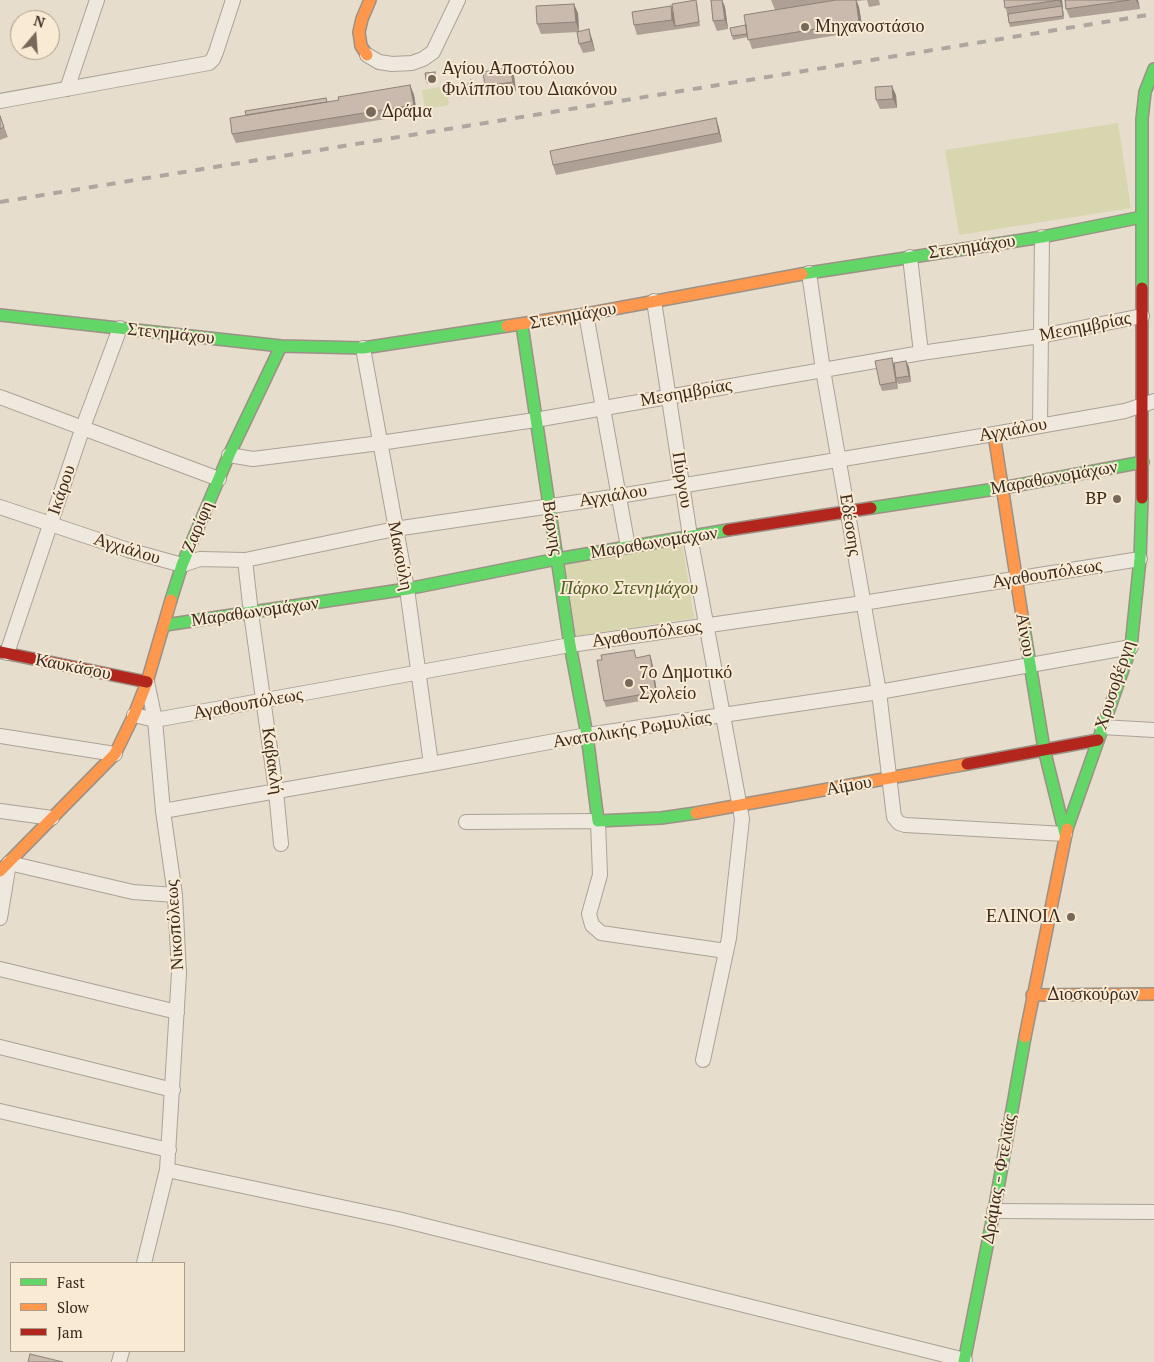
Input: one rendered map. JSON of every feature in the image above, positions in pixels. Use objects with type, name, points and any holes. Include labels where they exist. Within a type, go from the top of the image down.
[{"type":"street","points":[[67,89],[97,0]]},
{"type":"street","points":[[0,101],[202,66],[211,61],[216,52],[232,0]]},
{"type":"street","points":[[370,0],[359,32],[361,46],[367,55],[379,62],[392,64],[412,63],[423,59],[433,52],[458,0]]},
{"type":"street","name":"Χρυσοβέργη","points":[[1032,995],[1065,834],[1131,647],[1147,559],[1143,462],[1149,402],[1142,316],[1148,237],[1142,217],[1142,119],[1145,92],[1154,69]]},
{"type":"street","name":"Στενημάχου","points":[[0,315],[281,346],[364,348],[522,325],[809,273],[1042,237],[1142,217]]},
{"type":"street","points":[[1040,425],[1042,237]]},
{"type":"street","points":[[910,257],[921,353]]},
{"type":"street","name":"Εδέσσης","points":[[809,273],[823,370],[879,692],[893,814],[896,820],[902,824],[1065,834]]},
{"type":"street","name":"Πύργου","points":[[654,301],[690,536],[742,819],[726,951],[703,1060]]},
{"type":"street","points":[[586,314],[628,547]]},
{"type":"street","name":"Μεσημβρίας","points":[[228,455],[254,459],[535,420],[921,353],[1040,336],[1142,316]]},
{"type":"street","name":"Βάρνης","points":[[522,325],[570,645],[587,735],[598,820]]},
{"type":"street","name":"Ικάρου","points":[[3,653],[120,328]]},
{"type":"street","name":"Ζαρίφη","points":[[4,867],[115,754],[134,715],[147,682],[182,565],[228,455],[281,346]]},
{"type":"street","name":"Μακούλη","points":[[364,348],[407,589],[430,764]]},
{"type":"street","points":[[0,396],[219,479]]},
{"type":"street","name":"Αγχιάλου","points":[[0,507],[182,565],[200,559],[246,560],[395,529],[619,496],[994,434],[1125,411],[1149,402]]},
{"type":"street","name":"Αίνου","points":[[994,434],[1044,749],[1065,834]]},
{"type":"street","name":"Μαραθωνομάχων","points":[[165,625],[407,589],[557,559],[690,536],[1002,488],[1143,462]]},
{"type":"street","name":"Αγαθουπόλεως","points":[[155,720],[418,674],[570,645],[863,603],[1147,559]]},
{"type":"street","name":"Καβακλή","points":[[246,560],[251,613],[276,791],[281,844]]},
{"type":"street","name":"Ανατολικής Ρωμυλίας","points":[[163,811],[587,735],[879,692],[1131,647]]},
{"type":"street","name":"Καυκάσου","points":[[3,653],[147,682]]},
{"type":"street","name":"Νικοπόλεως","points":[[144,1262],[168,1170],[179,972],[175,895],[163,811],[155,720],[147,682]]},
{"type":"street","points":[[134,715],[155,720]]},
{"type":"street","points":[[1100,734],[1154,730]]},
{"type":"street","name":"Αίμου","points":[[598,820],[661,818],[740,806],[1044,749],[1100,734]]},
{"type":"street","points":[[0,736],[115,754]]},
{"type":"street","points":[[0,811],[52,818]]},
{"type":"street","points":[[466,822],[598,820],[600,875],[589,914],[592,925],[601,933],[726,951]]},
{"type":"street","points":[[0,918],[4,867],[133,892],[175,895]]},
{"type":"street","points":[[0,969],[177,1012]]},
{"type":"street","name":"Διοσκούρων","points":[[1032,995],[1154,994]]},
{"type":"street","name":"Δράμας - Φτελιάς","points":[[964,1361],[994,1211],[1032,995]]},
{"type":"street","points":[[0,1046],[172,1090]]},
{"type":"street","points":[[0,1111],[170,1150]]},
{"type":"street","points":[[168,1170],[398,1219],[964,1361]]},
{"type":"street","points":[[994,1211],[1154,1212]]},
{"type":"green space","points":[[446,86],[449,105],[425,109],[422,90]]},
{"type":"green space","points":[[1118,123],[1131,208],[959,235],[945,150]]},
{"type":"green space","name":"Πάρκο Στενημάχου","points":[[682,543],[694,618],[576,636],[565,561]]},
{"type":"building","points":[[696,0],[699,22],[675,26],[672,4]]},
{"type":"building","points":[[711,0],[722,0],[725,20],[713,21]]},
{"type":"building","points":[[836,0],[856,0],[859,22],[748,40],[744,15]]},
{"type":"building","points":[[1004,0],[1059,0],[1005,8]]},
{"type":"building","points":[[1065,0],[1130,0],[1066,9]]},
{"type":"building","points":[[574,4],[576,22],[537,24],[536,6]]},
{"type":"building","points":[[671,6],[672,20],[634,25],[632,12]]},
{"type":"building","points":[[1062,6],[1063,16],[1009,23],[1008,14]]},
{"type":"building","points":[[746,25],[747,34],[732,36],[730,28]]},
{"type":"building","points":[[589,29],[591,41],[579,44],[577,32]]},
{"type":"building","points":[[510,67],[513,82],[485,86],[483,72]]},
{"type":"building","points":[[435,72],[436,79],[426,80],[425,73]]},
{"type":"building","points":[[471,80],[477,87],[465,88]]},
{"type":"building","points":[[410,85],[414,105],[232,134],[230,118],[339,100],[338,97]]},
{"type":"building","points":[[892,86],[893,99],[876,100],[875,87]]},
{"type":"building","points":[[326,98],[327,102],[246,115],[245,111]]},
{"type":"building","points":[[0,116],[4,127],[0,129]]},
{"type":"building","points":[[716,118],[719,133],[553,165],[550,151]]},
{"type":"building","points":[[892,358],[896,382],[880,385],[875,361]]},
{"type":"building","points":[[906,361],[909,376],[896,378],[894,363]]},
{"type":"building","name":"7ο Δημοτικό Σχολείο","points":[[634,650],[636,658],[650,655],[656,692],[604,701],[597,660],[602,660],[601,655]]},
{"type":"building","points":[[30,1354],[63,1362],[28,1362]]},
{"type":"railway","points":[[0,202],[1154,14]]},
{"type":"traffic: fast","points":[[1142,288],[1142,119],[1145,92],[1154,69]]},
{"type":"traffic: fast","points":[[802,274],[1042,237],[1142,217]]},
{"type":"traffic: fast","points":[[0,315],[281,346],[363,348],[507,326]]},
{"type":"traffic: fast","points":[[522,325],[570,645],[587,735],[598,821],[661,818],[696,813]]},
{"type":"traffic: fast","points":[[171,600],[182,565],[229,455],[281,346]]},
{"type":"traffic: fast","points":[[871,508],[1002,488],[1143,462]]},
{"type":"traffic: fast","points":[[1067,829],[1131,647],[1140,559],[1142,498]]},
{"type":"traffic: fast","points":[[165,625],[407,589],[557,559],[728,530]]},
{"type":"traffic: fast","points":[[1023,622],[1044,749],[1065,834]]},
{"type":"traffic: fast","points":[[964,1362],[994,1211],[1025,1037]]},
{"type":"traffic: slow","points":[[367,55],[361,46],[359,32],[370,0]]},
{"type":"traffic: slow","points":[[507,326],[586,314],[802,274]]},
{"type":"traffic: slow","points":[[994,434],[1023,622]]},
{"type":"traffic: slow","points":[[0,871],[115,754],[134,715],[147,682],[171,600]]},
{"type":"traffic: slow","points":[[696,813],[967,764]]},
{"type":"traffic: slow","points":[[1025,1037],[1067,829]]},
{"type":"traffic: slow","points":[[1032,995],[1154,994]]},
{"type":"traffic: jam","points":[[1142,288],[1142,498]]},
{"type":"traffic: jam","points":[[728,530],[871,508]]},
{"type":"traffic: jam","points":[[0,652],[147,682]]},
{"type":"traffic: jam","points":[[967,764],[1098,740]]},
{"type":"place","name":"Μηχανοστάσιο","points":[[805,27]]},
{"type":"place","name":"Αγίου Αποστόλου Φιλίππου του Διακόνου","points":[[432,79]]},
{"type":"place","name":"Δράμα","points":[[371,112]]},
{"type":"place","name":"BP","points":[[1117,499]]},
{"type":"place","name":"7ο Δημοτικό Σχολείο","points":[[629,683]]},
{"type":"place","name":"ΕΛΙΝΟΙΛ","points":[[1071,917]]}]
